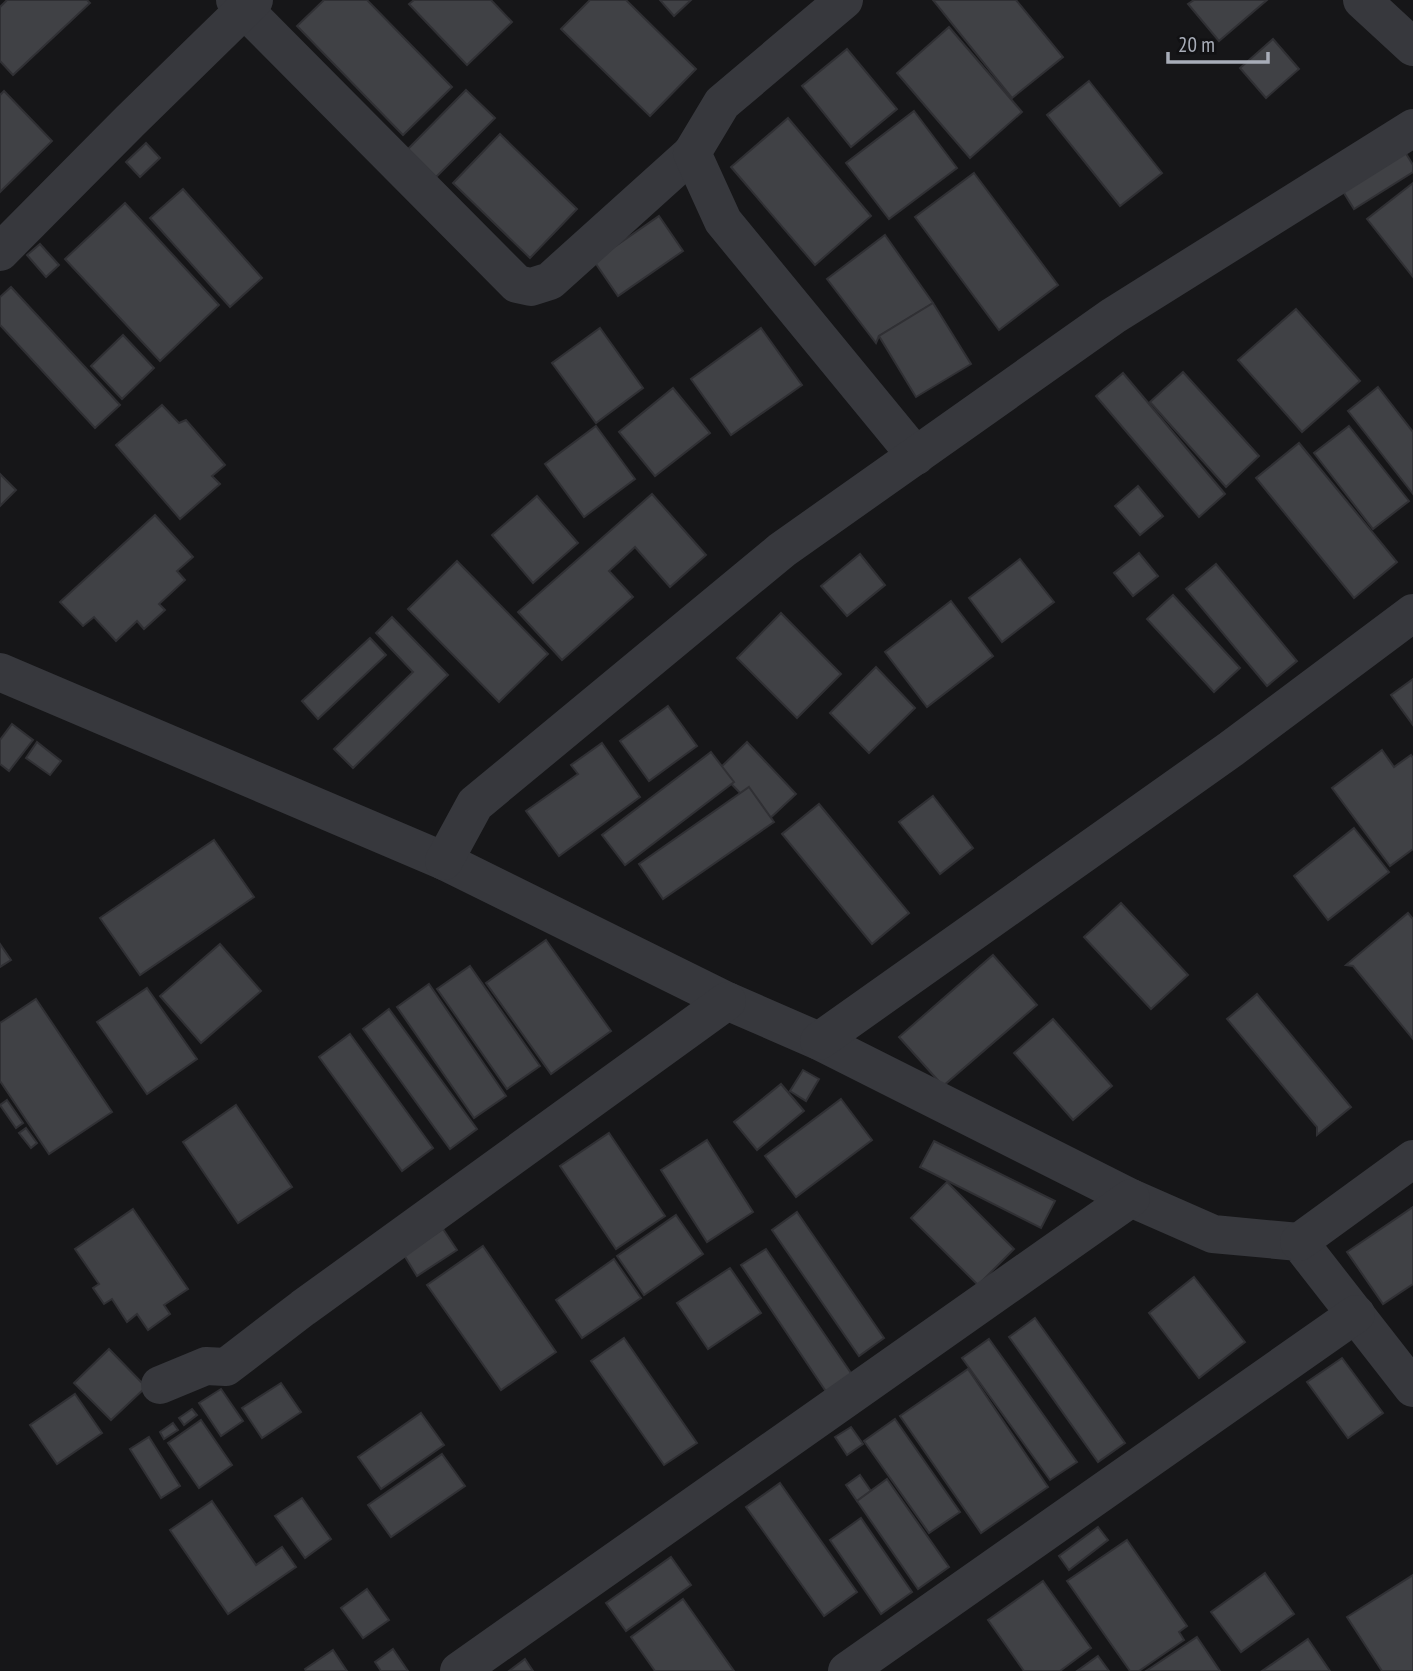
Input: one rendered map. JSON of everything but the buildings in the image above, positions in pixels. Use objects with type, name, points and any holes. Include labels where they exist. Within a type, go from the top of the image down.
[{"type":"street","points":[[0,252],[245,3],[517,284],[531,287],[550,281],[692,153],[723,103],[844,0]]},
{"type":"street","points":[[1362,0],[1413,47]]},
{"type":"street","points":[[444,860],[475,804],[782,550],[1113,316],[1413,128]]},
{"type":"street","points":[[692,153],[723,221],[916,456]]},
{"type":"street","points":[[819,1041],[1231,749],[1413,613]]},
{"type":"street","points":[[0,672],[444,860],[726,1001],[819,1041],[1130,1198],[1213,1234],[1299,1242],[1413,1159]]},
{"type":"street","points":[[160,1385],[206,1366],[226,1367],[303,1308],[726,1001]]},
{"type":"street","points":[[460,1671],[1130,1198]]},
{"type":"street","points":[[1299,1242],[1413,1388]]},
{"type":"street","points":[[847,1671],[1356,1314]]}]
